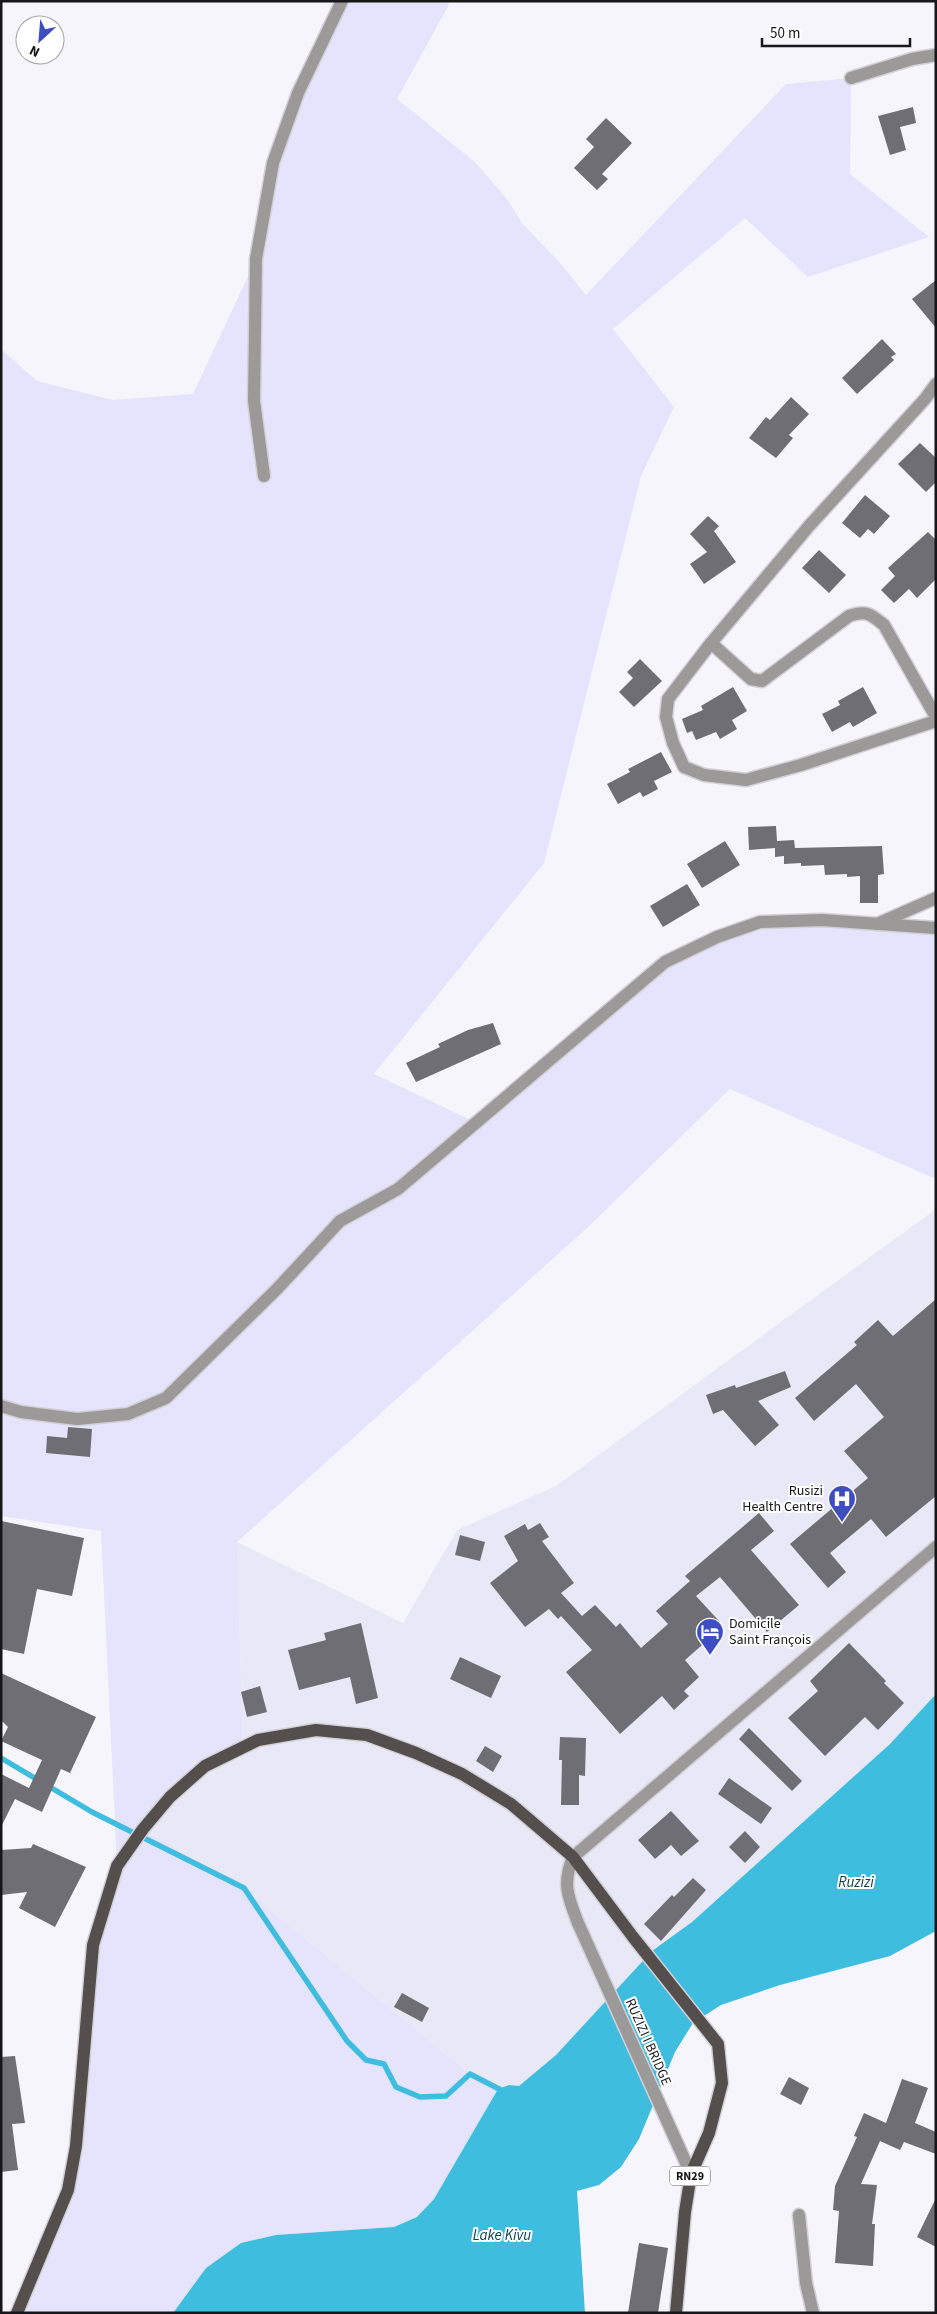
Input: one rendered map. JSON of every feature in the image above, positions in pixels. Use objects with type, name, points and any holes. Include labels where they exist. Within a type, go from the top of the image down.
[{"type":"main road","points":[[17,2313],[68,2190],[76,2146],[93,1945],[117,1866],[143,1829],[170,1797],[205,1766],[258,1740],[316,1730],[367,1735],[416,1753],[462,1774],[511,1804],[573,1857]]},
{"type":"main road","name":"RN29","points":[[573,1857],[632,1937],[718,2044],[722,2083],[709,2133],[691,2174],[684,2221],[676,2313]]},
{"type":"street","points":[[264,476],[254,401],[256,258],[273,163],[298,93],[342,1]]},
{"type":"street","points":[[851,78],[912,59],[936,55]]},
{"type":"street","points":[[936,384],[809,526],[711,643],[668,699],[666,717],[673,743],[684,767],[704,775],[746,780],[774,774],[936,721]]},
{"type":"street","points":[[711,643],[750,678],[762,681],[850,616],[862,612],[872,616],[884,625],[936,717]]},
{"type":"street","points":[[875,925],[936,898]]},
{"type":"street","points":[[1,1406],[21,1412],[77,1419],[128,1414],[166,1398],[277,1289],[340,1221],[398,1189],[665,962],[717,936],[760,922],[822,920],[936,928]]},
{"type":"street","points":[[573,1857],[936,1547]]},
{"type":"street","name":"RUZIZI I BRIDGE","points":[[573,1857],[566,1880],[568,1895],[578,1923],[691,2174]]},
{"type":"street","points":[[799,2215],[806,2283],[813,2313]]},
{"type":"shaded area","points":[[342,1],[451,1],[397,99],[475,162],[506,198],[522,223],[560,263],[586,295],[786,84],[851,78],[850,174],[929,237],[808,277],[745,218],[613,329],[674,407],[641,476],[544,863],[374,1074],[475,1122],[665,962],[760,922],[936,928],[936,1179],[730,1089],[586,1229],[237,1542],[243,1748],[205,1766],[143,1829],[244,1888],[470,2074],[498,2089],[434,2199],[417,2217],[394,2227],[276,2235],[241,2243],[206,2268],[173,2313],[17,2313],[68,2190],[93,1945],[117,1866],[101,1531],[1,1516],[1,349],[37,381],[113,400],[193,394],[256,259],[273,163]]},
{"type":"shaded area","points":[[936,1209],[936,1694],[890,1744],[692,1922],[652,1951],[556,2055],[519,2086],[509,2085],[498,2089],[470,2074],[244,1888],[143,1829],[170,1797],[243,1747],[237,1542],[403,1623],[457,1530],[556,1486]]},
{"type":"water","points":[[936,1694],[936,1931],[890,1956],[780,1985],[721,2005],[693,2023],[675,2052],[639,2139],[621,2167],[599,2185],[577,2191],[585,2313],[173,2313],[206,2268],[241,2243],[276,2235],[394,2227],[417,2217],[434,2199],[498,2089],[509,2085],[519,2086],[556,2055],[652,1951],[692,1922],[890,1744]]},
{"type":"building","points":[[913,107],[916,123],[900,127],[906,150],[890,155],[878,116]]},
{"type":"building","points":[[606,118],[632,143],[602,174],[608,179],[597,190],[574,168],[594,147],[586,139]]},
{"type":"building","points":[[936,280],[936,328],[912,299]]},
{"type":"building","points":[[882,339],[896,354],[891,357],[894,360],[857,394],[842,378]]},
{"type":"building","points":[[791,397],[809,414],[789,435],[793,438],[776,458],[749,438],[766,417],[770,420]]},
{"type":"building","points":[[920,443],[936,458],[936,482],[926,492],[898,464]]},
{"type":"building","points":[[865,495],[890,516],[874,534],[868,529],[860,538],[842,523]]},
{"type":"building","points":[[708,516],[719,526],[714,531],[736,562],[704,584],[690,564],[707,552],[690,534]]},
{"type":"building","points":[[928,532],[936,540],[936,579],[917,598],[909,589],[894,603],[881,590],[895,576],[888,568]]},
{"type":"building","points":[[819,550],[846,575],[829,593],[802,568]]},
{"type":"building","points":[[640,659],[662,681],[634,707],[619,692],[633,678],[627,672]]},
{"type":"building","points":[[733,687],[747,711],[732,720],[737,729],[720,739],[716,732],[696,740],[692,731],[687,733],[682,719],[703,710],[701,706]]},
{"type":"building","points":[[863,687],[877,713],[853,727],[850,722],[832,732],[822,714],[840,705],[838,701]]},
{"type":"building","points":[[661,752],[672,772],[654,781],[658,789],[643,797],[640,792],[618,804],[607,784],[630,772],[628,769]]},
{"type":"building","points":[[776,826],[777,841],[794,840],[795,848],[882,846],[884,874],[878,875],[878,903],[860,903],[860,876],[847,877],[847,874],[825,875],[824,865],[801,866],[801,863],[784,864],[784,856],[775,857],[775,848],[749,850],[748,827]]},
{"type":"building","points":[[725,841],[740,865],[702,888],[687,864]]},
{"type":"building","points":[[687,884],[700,905],[663,927],[650,906]]},
{"type":"building","points":[[493,1023],[501,1044],[416,1082],[406,1063],[440,1047],[438,1044],[468,1030]]},
{"type":"building","points":[[936,1299],[936,1496],[886,1537],[871,1519],[830,1553],[846,1572],[828,1588],[790,1544],[868,1478],[844,1451],[884,1417],[856,1384],[814,1421],[795,1398],[857,1345],[854,1342],[878,1320],[893,1336]]},
{"type":"building","points":[[785,1371],[791,1387],[758,1401],[779,1425],[755,1446],[723,1410],[713,1414],[706,1395],[735,1385],[736,1388]]},
{"type":"building","points":[[68,1427],[92,1429],[90,1457],[46,1453],[47,1436],[67,1438]]},
{"type":"building","points":[[759,1513],[774,1531],[751,1550],[799,1605],[767,1632],[720,1577],[696,1596],[720,1622],[705,1635],[709,1639],[685,1660],[699,1677],[684,1691],[689,1696],[674,1710],[662,1696],[620,1734],[566,1672],[592,1650],[561,1616],[558,1619],[549,1609],[525,1627],[490,1583],[518,1561],[504,1536],[525,1524],[528,1530],[540,1523],[549,1537],[542,1541],[574,1583],[561,1593],[582,1616],[595,1605],[616,1627],[620,1623],[641,1648],[668,1624],[656,1611],[690,1581],[685,1576]]},
{"type":"building","points":[[1,1521],[84,1538],[72,1596],[37,1589],[24,1654],[1,1649]]},
{"type":"building","points":[[460,1535],[485,1542],[480,1561],[455,1555]]},
{"type":"building","points":[[361,1623],[378,1698],[356,1704],[350,1677],[299,1690],[288,1650],[326,1640],[324,1633]]},
{"type":"building","points":[[849,1643],[886,1681],[884,1683],[904,1703],[878,1730],[865,1717],[825,1756],[788,1718],[818,1691],[810,1681]]},
{"type":"building","points":[[460,1657],[501,1676],[491,1698],[450,1679]]},
{"type":"building","points":[[1,1673],[96,1717],[70,1773],[61,1769],[42,1812],[15,1799],[1,1827],[1,1774],[29,1788],[42,1760],[1,1741],[8,1727],[1,1720]]},
{"type":"building","points":[[260,1686],[267,1712],[247,1717],[241,1692]]},
{"type":"building","points":[[749,1728],[802,1781],[792,1791],[739,1739]]},
{"type":"building","points":[[560,1737],[586,1738],[585,1776],[579,1775],[579,1805],[561,1805],[562,1760],[559,1760]]},
{"type":"building","points":[[485,1746],[502,1756],[493,1772],[476,1761]]},
{"type":"building","points":[[729,1778],[772,1808],[761,1824],[718,1794]]},
{"type":"building","points":[[671,1811],[699,1841],[681,1856],[671,1845],[655,1859],[638,1840]]},
{"type":"building","points":[[745,1831],[760,1847],[745,1863],[729,1847]]},
{"type":"building","points":[[33,1844],[86,1867],[55,1927],[19,1908],[27,1892],[1,1895],[1,1850],[31,1848]]},
{"type":"building","points":[[693,1878],[706,1890],[661,1941],[644,1924],[672,1895],[674,1897]]},
{"type":"building","points":[[402,1993],[429,2008],[422,2022],[394,2007]]},
{"type":"building","points":[[15,2056],[25,2123],[12,2124],[18,2170],[1,2172],[1,2057]]},
{"type":"building","points":[[789,2077],[809,2088],[801,2105],[780,2094]]},
{"type":"building","points":[[902,2079],[928,2088],[915,2123],[936,2132],[936,2154],[904,2142],[900,2150],[880,2141],[861,2184],[877,2185],[872,2224],[875,2224],[873,2266],[835,2263],[839,2211],[833,2210],[835,2186],[857,2137],[854,2136],[864,2113],[886,2123]]},
{"type":"building","points":[[936,2198],[936,2247],[917,2237]]},
{"type":"building","points":[[639,2243],[668,2248],[658,2313],[628,2313]]},
{"type":"waterway","points":[[1,1758],[92,1812],[244,1888],[347,2041],[366,2060],[384,2064],[396,2087],[420,2097],[446,2096],[470,2074],[503,2091]]},
{"type":"place","name":"Rusizi Health Centre","points":[[842,1523]]},
{"type":"place","name":"Domicile Saint François","points":[[710,1656]]},
{"type":"water label","name":"Ruzizi","points":[[856,1882]]},
{"type":"water label","name":"Lake Kivu","points":[[502,2235]]}]
